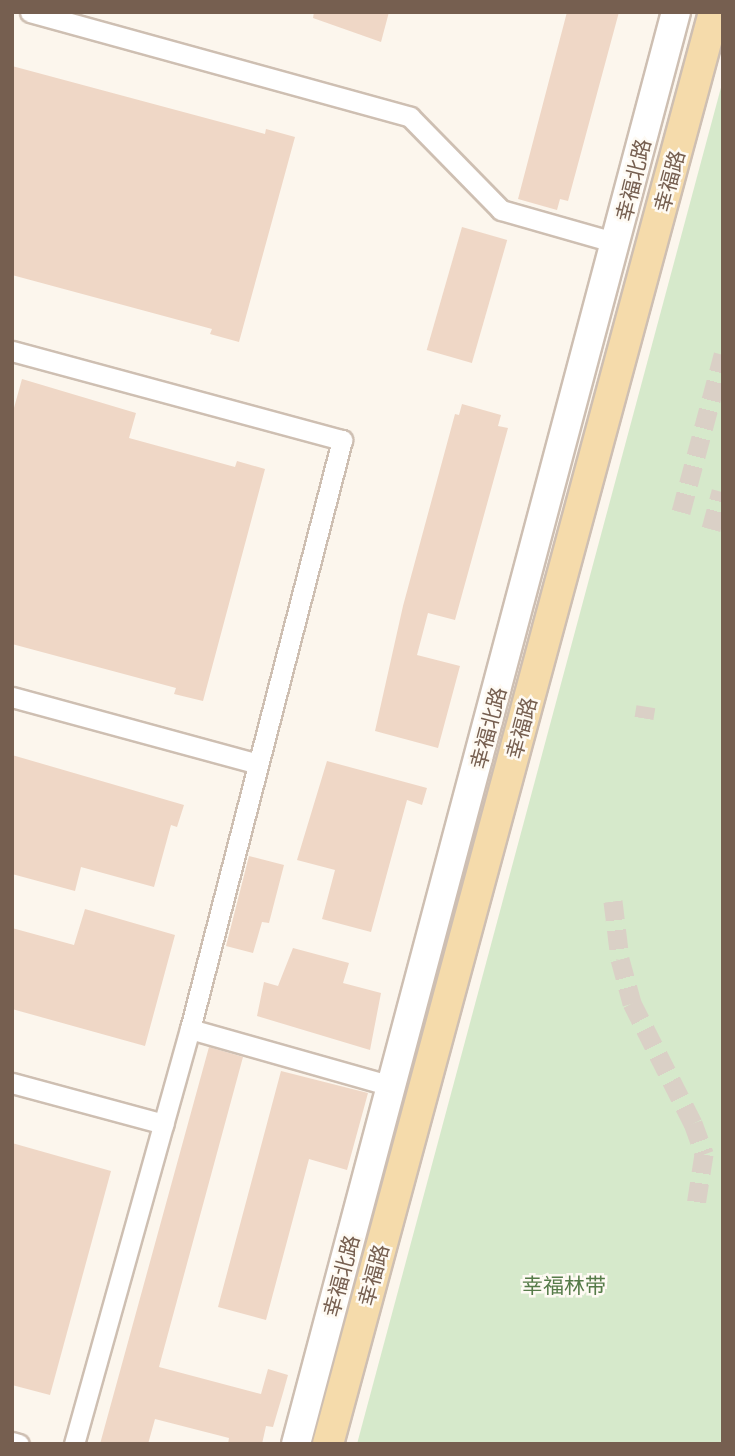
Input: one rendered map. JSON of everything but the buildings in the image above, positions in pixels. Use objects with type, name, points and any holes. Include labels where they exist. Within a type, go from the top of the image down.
[{"type":"main road","name":"幸福北路","points":[[296,1444],[617,243],[676,12]]},
{"type":"main road","name":"幸福路","points":[[328,1444],[714,12]]},
{"type":"street","points":[[30,12],[410,117],[501,210],[617,243]]},
{"type":"street","points":[[12,351],[342,440],[190,1029],[74,1444]]},
{"type":"street","points":[[12,697],[258,764]]},
{"type":"street","points":[[190,1029],[392,1086]]},
{"type":"street","points":[[12,1083],[163,1124]]},
{"type":"street","points":[[12,1442],[19,1444]]},
{"type":"green space","name":"幸福林带","points":[[723,80],[723,1444],[357,1444]]},
{"type":"tunnel","points":[[681,512],[723,355]]},
{"type":"tunnel","points":[[711,529],[721,491]]},
{"type":"tunnel","points":[[644,718],[646,706]]},
{"type":"tunnel","points":[[613,901],[620,959],[632,1003],[693,1123],[704,1154],[696,1205]]}]
